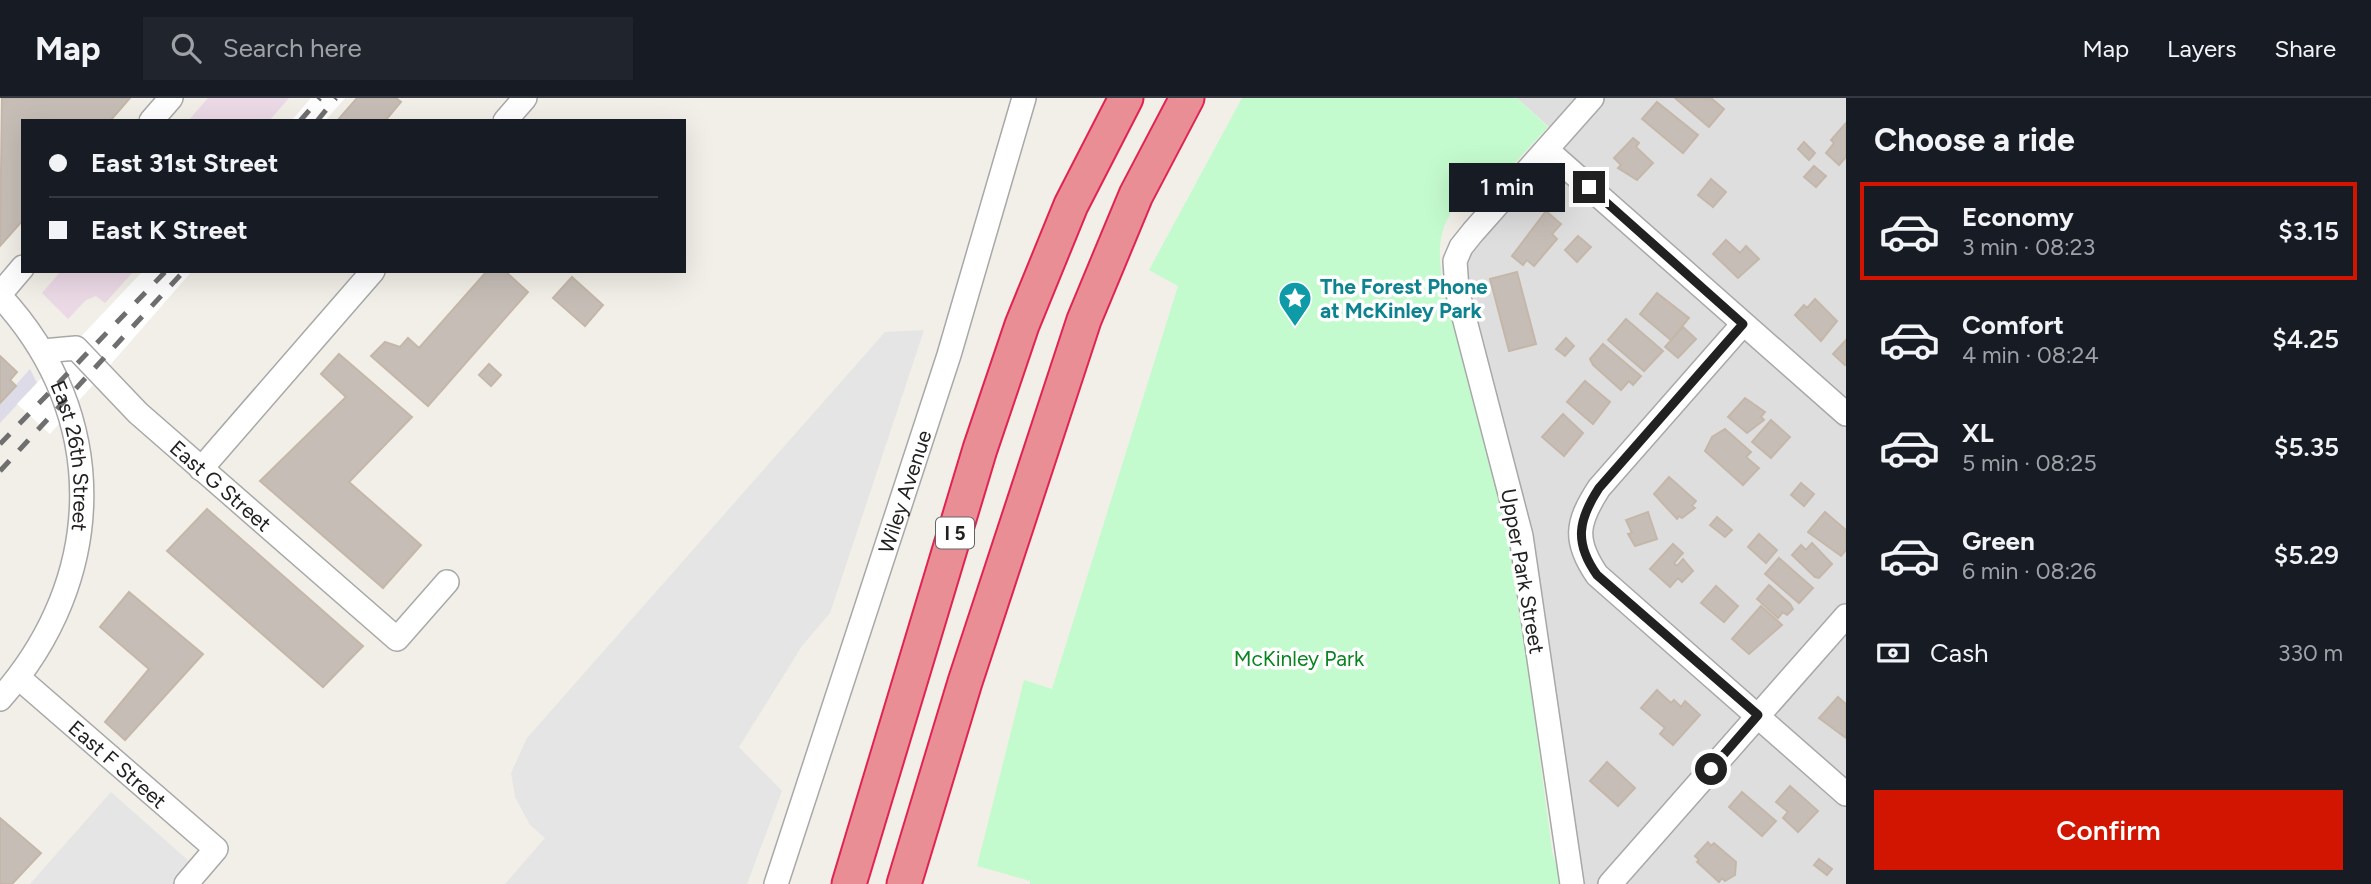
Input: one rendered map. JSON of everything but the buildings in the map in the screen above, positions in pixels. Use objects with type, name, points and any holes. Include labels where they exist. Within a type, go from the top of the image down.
[{"type":"highway","name":"I 5","points":[[849,884],[976,462],[1022,325],[1071,205],[1125,98]]},
{"type":"highway","points":[[904,884],[964,682],[1084,320],[1136,195],[1187,98]]},
{"type":"highway","points":[[911,884],[964,682]]},
{"type":"street","points":[[153,119],[171,98]]},
{"type":"street","points":[[507,119],[525,98]]},
{"type":"street","name":"Wiley Avenue","points":[[776,884],[949,355],[1024,98]]},
{"type":"street","points":[[1592,98],[1547,150],[1846,414]]},
{"type":"street","name":"Upper Park Street","points":[[1547,150],[1467,239],[1455,261],[1463,317],[1521,536],[1572,884]]},
{"type":"street","points":[[0,295],[21,269]]},
{"type":"street","points":[[201,469],[371,273]]},
{"type":"street","name":"East 26th Street","points":[[0,295],[43,351],[70,410],[79,449],[82,507],[71,575],[57,613],[19,678],[0,699]]},
{"type":"street","points":[[1743,324],[1599,488],[1583,517],[1580,544],[1597,575],[1846,794]]},
{"type":"street","name":"East G Street","points":[[43,351],[76,348],[138,413],[397,639],[447,582]]},
{"type":"street","points":[[1610,884],[1846,616]]},
{"type":"street","name":"East F Street","points":[[19,678],[216,849],[186,884]]},
{"type":"shaded area","points":[[208,98],[289,98],[271,119],[190,119]]},
{"type":"shaded area","points":[[1517,98],[1846,98],[1846,884],[1572,884],[1535,631],[1463,317],[1461,247],[1559,136]]},
{"type":"shaded area","points":[[59,273],[132,273],[105,303],[96,296],[86,300],[68,319],[42,293]]},
{"type":"shaded area","points":[[924,330],[830,613],[802,646],[739,747],[782,791],[747,884],[505,884],[545,838],[530,825],[515,797],[511,773],[527,738],[885,332]]},
{"type":"shaded area","points":[[30,369],[37,383],[0,423],[0,403]]},
{"type":"shaded area","points":[[111,792],[199,870],[186,884],[30,884]]},
{"type":"green space","name":"McKinley Park","points":[[1242,98],[1517,98],[1548,127],[1500,179],[1489,171],[1456,206],[1443,230],[1440,257],[1444,287],[1462,341],[1516,575],[1552,851],[1562,884],[1030,884],[1030,881],[977,866],[1024,680],[1052,689],[1178,286],[1149,270]]},
{"type":"pier","points":[[311,98],[345,98],[327,119],[293,119]]},
{"type":"pier","points":[[141,273],[190,273],[50,434],[17,404]]},
{"type":"railway","points":[[302,119],[320,98]]},
{"type":"railway","points":[[319,119],[336,98]]},
{"type":"railway","points":[[0,444],[164,273]]},
{"type":"railway","points":[[0,471],[182,273]]},
{"type":"place","name":"The Forest Phone at McKinley Park","points":[[1295,328]]},
{"type":"route","points":[[1589,187],[1743,324],[1599,488],[1588,505],[1579,532],[1586,560],[1597,575],[1758,715],[1711,769]]}]
